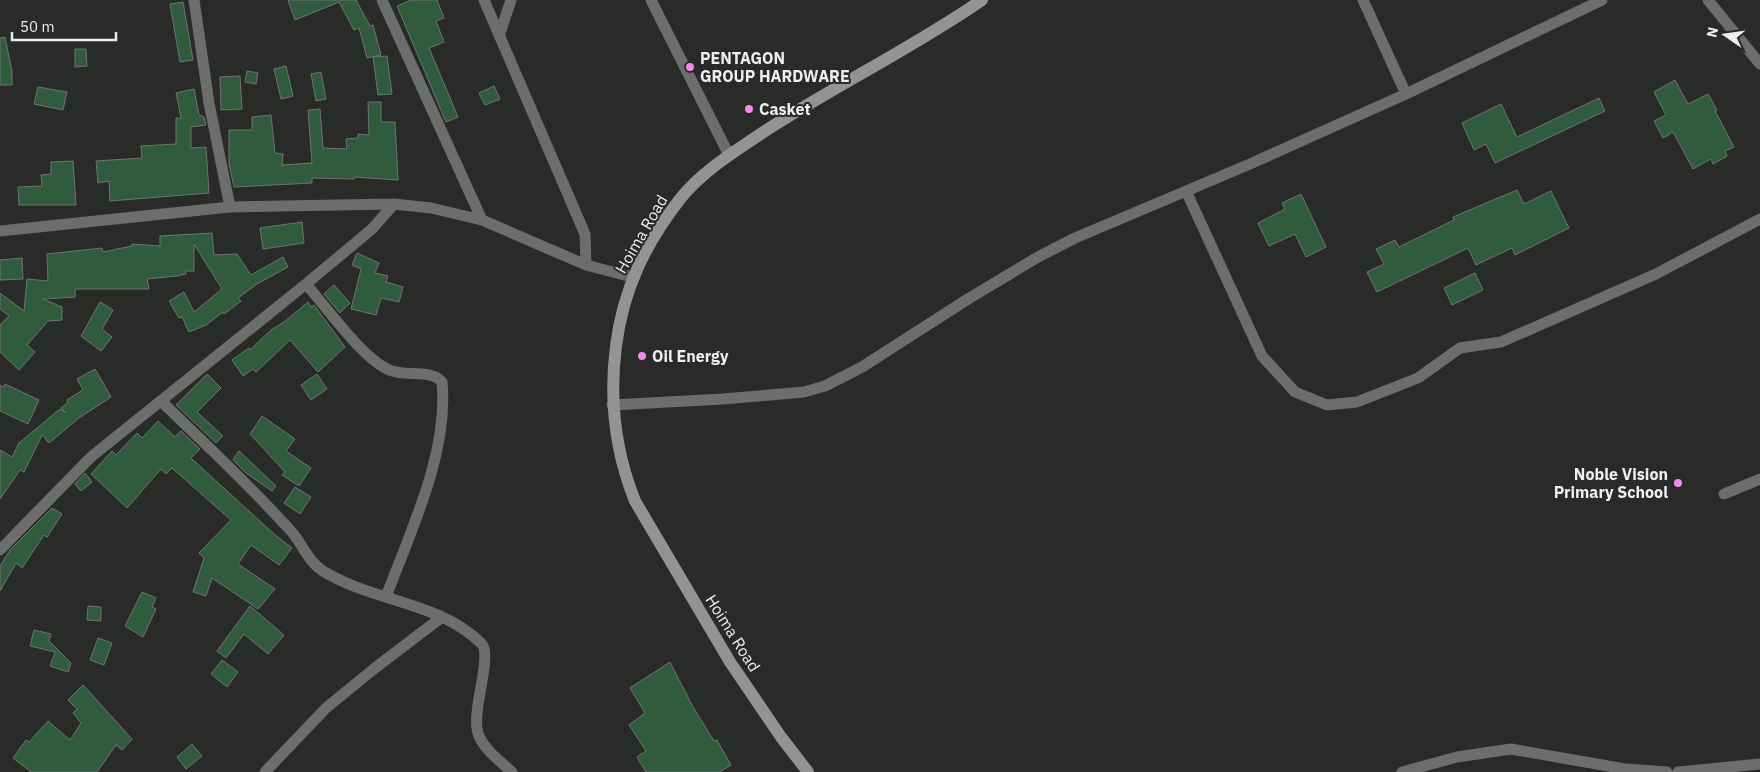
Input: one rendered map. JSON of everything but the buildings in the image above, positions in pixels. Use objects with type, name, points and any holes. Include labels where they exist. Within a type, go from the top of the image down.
[{"type":"main road","name":"Hoima Road","points":[[808,772],[781,737],[730,662],[647,525],[624,474],[612,405],[613,368],[618,324],[632,277],[681,198],[729,155],[808,103],[937,31],[982,0]]},
{"type":"street","points":[[194,0],[209,103],[230,206]]},
{"type":"street","points":[[382,0],[482,220]]},
{"type":"street","points":[[484,0],[585,234],[586,265]]},
{"type":"street","points":[[500,34],[511,0]]},
{"type":"street","points":[[651,0],[729,155]]},
{"type":"street","points":[[1362,0],[1406,94]]},
{"type":"street","points":[[612,405],[732,399],[804,392],[824,386],[862,367],[968,299],[1045,254],[1096,228],[1187,193],[1406,94],[1602,0]]},
{"type":"street","points":[[1708,0],[1760,64]]},
{"type":"street","points":[[1187,193],[1262,356],[1294,392],[1327,405],[1357,402],[1418,378],[1460,348],[1500,342],[1656,274],[1760,219]]},
{"type":"street","points":[[0,550],[91,457],[372,229],[394,204]]},
{"type":"street","points":[[0,231],[230,206],[394,204],[431,208],[482,220],[586,265],[632,277]]},
{"type":"street","points":[[306,284],[367,353],[385,368],[407,374],[433,375],[442,382],[440,427],[427,490],[386,597]]},
{"type":"street","points":[[161,401],[264,502],[294,535],[312,562],[319,568],[386,597],[456,623],[483,646],[485,652],[479,691],[478,734],[490,751],[512,772]]},
{"type":"street","points":[[1724,494],[1760,479]]},
{"type":"street","points":[[265,772],[326,708],[442,617]]},
{"type":"street","points":[[1402,772],[1457,757],[1511,749],[1625,770],[1667,772]]},
{"type":"street","points":[[1678,772],[1724,770],[1760,764]]},
{"type":"place","name":"PENTAGON GROUP HARDWARE","points":[[690,67]]},
{"type":"place","name":"Casket","points":[[749,109]]},
{"type":"place","name":"Oil Energy","points":[[642,356]]},
{"type":"place","name":"Noble Vision Primary School","points":[[1678,483]]}]
